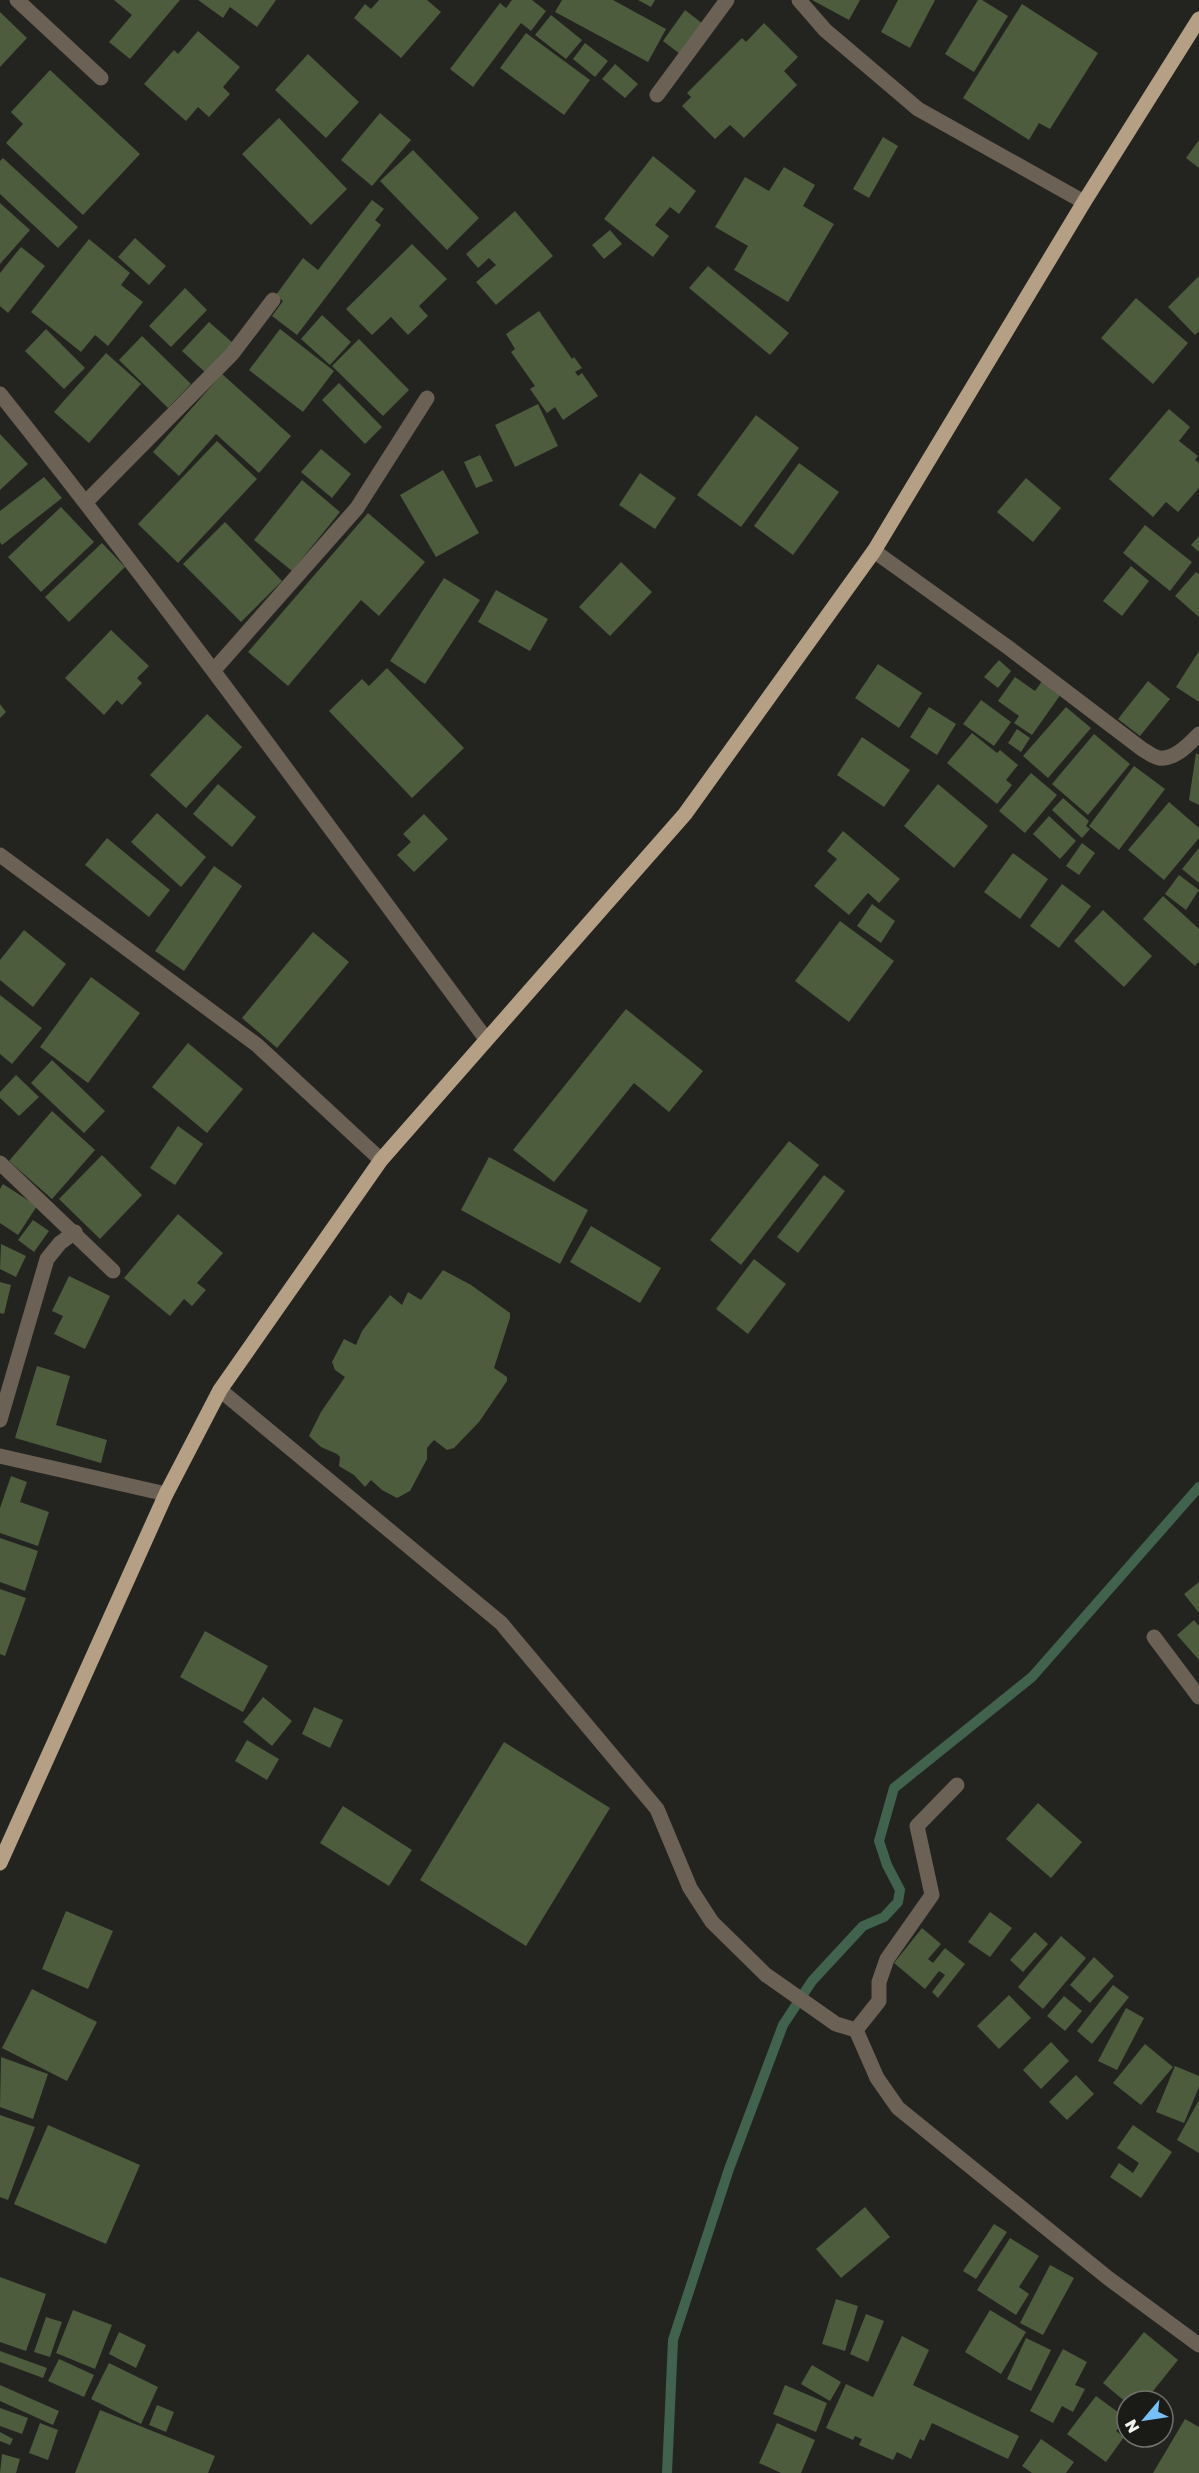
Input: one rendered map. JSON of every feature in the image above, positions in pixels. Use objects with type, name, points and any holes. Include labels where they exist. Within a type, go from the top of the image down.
[{"type":"main road","points":[[1,1857],[166,1494],[220,1390],[381,1160],[685,814],[874,551],[1084,202],[1199,19]]},
{"type":"street","points":[[17,0],[101,78]]},
{"type":"street","points":[[657,95],[727,0]]},
{"type":"street","points":[[799,0],[825,30],[918,109],[1084,202]]},
{"type":"street","points":[[86,501],[232,354],[273,300]]},
{"type":"street","points":[[0,394],[86,501],[214,670],[486,1039]]},
{"type":"street","points":[[214,670],[357,508],[427,398]]},
{"type":"street","points":[[874,551],[1009,648],[1142,749],[1160,758],[1172,755],[1184,749],[1199,734]]},
{"type":"street","points":[[0,855],[257,1045],[381,1160]]},
{"type":"street","points":[[0,1163],[75,1232],[113,1271]]},
{"type":"street","points":[[0,1420],[47,1259],[60,1243],[75,1232]]},
{"type":"street","points":[[220,1390],[501,1623],[657,1809],[690,1888],[712,1922],[766,1975],[787,1991],[836,2024],[856,2030],[877,2078],[898,2108],[1108,2278],[1199,2345]]},
{"type":"street","points":[[0,1456],[166,1494]]},
{"type":"street","points":[[1154,1637],[1199,1696]]},
{"type":"street","points":[[856,2030],[879,2001],[879,1982],[887,1959],[932,1895],[917,1826],[957,1785]]},
{"type":"building","points":[[114,0],[180,0],[130,59],[109,42],[132,15]]},
{"type":"building","points":[[198,0],[276,0],[257,27],[230,7],[223,18]]},
{"type":"building","points":[[379,0],[427,0],[441,12],[401,58],[354,18],[365,4],[371,9]]},
{"type":"building","points":[[512,0],[532,0],[546,11],[531,31],[521,23],[473,87],[450,69],[500,3],[506,8]]},
{"type":"building","points":[[562,0],[613,0],[666,29],[648,62],[555,12]]},
{"type":"building","points":[[638,0],[655,0],[651,7]]},
{"type":"building","points":[[812,0],[860,0],[849,20]]},
{"type":"building","points":[[898,0],[935,0],[910,48],[881,32]]},
{"type":"building","points":[[978,0],[982,0],[1008,16],[974,72],[945,54]]},
{"type":"building","points":[[1022,4],[1098,53],[1050,129],[1039,123],[1029,140],[963,98]]},
{"type":"building","points":[[685,10],[703,24],[680,54],[663,41]]},
{"type":"building","points":[[0,12],[27,38],[0,67]]},
{"type":"building","points":[[551,15],[582,40],[566,59],[535,35]]},
{"type":"building","points":[[764,23],[798,57],[784,71],[797,85],[744,138],[730,125],[715,139],[682,106],[691,97],[687,93],[742,38],[746,42]]},
{"type":"building","points":[[198,31],[240,67],[223,87],[230,94],[209,117],[198,107],[186,121],[144,84],[174,50],[178,54]]},
{"type":"building","points":[[526,33],[590,80],[564,115],[500,68]]},
{"type":"building","points":[[585,43],[608,61],[595,77],[573,59]]},
{"type":"building","points":[[308,54],[359,102],[326,138],[275,90]]},
{"type":"building","points":[[615,64],[638,84],[625,98],[602,79]]},
{"type":"building","points":[[50,70],[140,154],[83,215],[6,143],[23,124],[11,112]]},
{"type":"building","points":[[380,113],[411,140],[372,186],[341,160]]},
{"type":"building","points":[[279,118],[347,189],[311,225],[242,154]]},
{"type":"building","points":[[883,137],[898,146],[869,198],[853,189]]},
{"type":"building","points":[[1199,140],[1199,168],[1186,158]]},
{"type":"building","points":[[413,150],[479,218],[447,250],[380,181]]},
{"type":"building","points":[[653,156],[696,191],[679,214],[670,207],[655,225],[669,236],[653,257],[604,219]]},
{"type":"building","points":[[3,158],[78,227],[58,248],[0,194],[0,161]]},
{"type":"building","points":[[784,167],[815,185],[803,206],[834,224],[788,302],[734,270],[748,246],[715,227],[745,177],[769,191]]},
{"type":"building","points":[[372,200],[384,209],[375,220],[381,225],[297,335],[272,316],[283,301],[276,295],[303,258],[318,270]]},
{"type":"building","points":[[0,203],[30,230],[0,264]]},
{"type":"building","points":[[515,211],[553,256],[496,305],[476,282],[496,265],[489,258],[478,268],[466,254]]},
{"type":"building","points":[[610,230],[622,244],[604,259],[592,245]]},
{"type":"building","points":[[135,238],[166,266],[149,285],[118,257]]},
{"type":"building","points":[[89,239],[130,273],[121,285],[143,302],[108,346],[95,335],[81,352],[31,312]]},
{"type":"building","points":[[412,244],[447,279],[419,306],[428,316],[408,335],[391,317],[372,335],[346,309]]},
{"type":"building","points":[[21,247],[45,266],[8,313],[0,306],[0,273]]},
{"type":"building","points":[[708,266],[789,333],[770,355],[689,288]]},
{"type":"building","points":[[1199,276],[1199,331],[1195,335],[1168,307]]},
{"type":"building","points":[[185,288],[207,310],[171,347],[149,326]]},
{"type":"building","points":[[1136,298],[1188,343],[1153,384],[1101,338]]},
{"type":"building","points":[[539,311],[572,359],[574,357],[582,368],[575,372],[578,376],[582,373],[598,396],[563,420],[555,407],[547,413],[530,389],[535,386],[511,352],[515,349],[506,334]]},
{"type":"building","points":[[322,315],[351,342],[330,365],[301,339]]},
{"type":"building","points":[[209,322],[234,344],[207,374],[182,351]]},
{"type":"building","points":[[46,329],[85,368],[64,389],[25,351]]},
{"type":"building","points":[[280,329],[334,371],[303,412],[249,370]]},
{"type":"building","points":[[142,336],[191,384],[168,408],[119,360]]},
{"type":"building","points":[[359,339],[409,390],[383,416],[332,366]]},
{"type":"building","points":[[106,353],[141,384],[89,443],[54,412]]},
{"type":"building","points":[[222,374],[291,436],[259,473],[216,434],[179,476],[153,452]]},
{"type":"building","points":[[339,383],[382,427],[365,444],[322,400]]},
{"type":"building","points":[[538,404],[558,446],[515,467],[495,425]]},
{"type":"building","points":[[1169,409],[1190,427],[1179,441],[1198,456],[1195,460],[1199,463],[1199,488],[1178,512],[1166,502],[1153,517],[1109,479]]},
{"type":"building","points":[[756,415],[799,448],[741,527],[697,495]]},
{"type":"building","points":[[0,434],[28,464],[0,490]]},
{"type":"building","points":[[217,441],[257,479],[178,563],[138,524]]},
{"type":"building","points":[[321,449],[351,474],[332,498],[301,472]]},
{"type":"building","points":[[480,455],[493,481],[476,488],[464,462]]},
{"type":"building","points":[[799,463],[839,492],[793,555],[754,526]]},
{"type":"building","points":[[443,470],[479,533],[436,557],[400,495]]},
{"type":"building","points":[[640,473],[676,498],[655,529],[619,505]]},
{"type":"building","points":[[44,477],[62,498],[2,545],[0,542],[0,511]]},
{"type":"building","points":[[1026,478],[1061,508],[1033,542],[997,512]]},
{"type":"building","points":[[302,480],[340,512],[292,571],[254,540]]},
{"type":"building","points":[[61,507],[94,542],[41,592],[8,557]]},
{"type":"building","points":[[368,513],[425,562],[379,616],[361,600],[288,686],[248,652]]},
{"type":"building","points":[[225,522],[282,581],[241,622],[183,564]]},
{"type":"building","points":[[1145,525],[1192,562],[1170,591],[1123,553]]},
{"type":"building","points":[[1199,536],[1199,552],[1191,545]]},
{"type":"building","points":[[102,543],[125,567],[69,622],[45,597]]},
{"type":"building","points":[[621,562],[652,592],[610,636],[579,607]]},
{"type":"building","points":[[1131,566],[1149,581],[1122,616],[1103,601]]},
{"type":"building","points":[[1196,572],[1199,574],[1199,617],[1175,596]]},
{"type":"building","points":[[444,578],[480,600],[425,684],[390,661]]},
{"type":"building","points":[[496,590],[548,619],[530,651],[478,622]]},
{"type":"building","points":[[111,630],[149,666],[137,678],[142,683],[122,705],[117,700],[104,715],[65,678]]},
{"type":"building","points":[[1199,651],[1199,702],[1176,687]]},
{"type":"building","points":[[999,660],[1011,671],[998,688],[984,677]]},
{"type":"building","points":[[878,664],[922,693],[899,728],[855,698]]},
{"type":"building","points":[[387,668],[464,748],[412,798],[329,711],[362,679],[369,686]]},
{"type":"building","points":[[1015,677],[1035,691],[1042,681],[1061,694],[1032,735],[1014,723],[1019,716],[998,701]]},
{"type":"building","points":[[1148,681],[1170,699],[1140,736],[1118,719]]},
{"type":"building","points":[[981,700],[1011,722],[994,746],[963,724]]},
{"type":"building","points":[[0,704],[6,712],[0,718]]},
{"type":"building","points":[[929,707],[956,724],[937,755],[910,737]]},
{"type":"building","points":[[1066,707],[1091,728],[1048,778],[1023,756]]},
{"type":"building","points":[[207,714],[242,747],[186,808],[150,775]]},
{"type":"building","points":[[1017,729],[1030,738],[1021,752],[1008,743]]},
{"type":"building","points":[[972,733],[997,753],[1000,750],[1018,765],[1006,780],[1012,785],[997,804],[947,763]]},
{"type":"building","points":[[1094,734],[1130,764],[1088,815],[1052,784]]},
{"type":"building","points":[[862,737],[910,770],[884,807],[837,775]]},
{"type":"building","points":[[1196,753],[1199,755],[1199,805],[1189,800]]},
{"type":"building","points":[[1134,766],[1165,789],[1119,850],[1089,826]]},
{"type":"building","points":[[1031,773],[1057,795],[1025,833],[999,811]]},
{"type":"building","points":[[218,784],[256,817],[232,847],[193,814]]},
{"type":"building","points":[[938,784],[988,826],[954,868],[904,826]]},
{"type":"building","points":[[1063,798],[1089,821],[1086,826],[1090,829],[1082,838],[1052,810]]},
{"type":"building","points":[[1169,802],[1199,828],[1199,838],[1164,880],[1128,850]]},
{"type":"building","points":[[157,813],[206,857],[181,887],[131,842]]},
{"type":"building","points":[[424,814],[448,839],[414,872],[397,855],[411,842],[403,834]]},
{"type":"building","points":[[1049,816],[1076,841],[1060,859],[1033,834]]},
{"type":"building","points":[[843,831],[900,879],[879,903],[868,893],[849,915],[814,886],[837,859],[827,851]]},
{"type":"building","points":[[107,838],[170,890],[149,917],[85,865]]},
{"type":"building","points":[[1082,843],[1095,853],[1079,875],[1066,866]]},
{"type":"building","points":[[1199,848],[1199,883],[1182,869]]},
{"type":"building","points":[[1013,853],[1048,879],[1020,919],[984,892]]},
{"type":"building","points":[[214,866],[242,886],[184,971],[155,951]]},
{"type":"building","points":[[1179,875],[1199,890],[1186,910],[1165,894]]},
{"type":"building","points":[[1062,884],[1091,906],[1059,948],[1030,926]]},
{"type":"building","points":[[1163,896],[1199,929],[1199,961],[1195,966],[1143,919]]},
{"type":"building","points":[[872,904],[895,921],[881,943],[857,926]]},
{"type":"building","points":[[1103,910],[1152,956],[1124,987],[1074,941]]},
{"type":"building","points":[[840,921],[894,961],[849,1022],[795,981]]},
{"type":"building","points":[[24,930],[66,964],[33,1007],[0,980],[0,960]]},
{"type":"building","points":[[313,932],[349,962],[277,1048],[242,1018]]},
{"type":"building","points":[[91,977],[140,1013],[88,1083],[40,1047]]},
{"type":"building","points":[[0,995],[42,1028],[12,1064],[0,1054]]},
{"type":"building","points":[[626,1009],[703,1071],[669,1112],[634,1083],[554,1182],[513,1150]]},
{"type":"building","points":[[188,1043],[243,1089],[207,1133],[152,1087]]},
{"type":"building","points":[[52,1060],[105,1111],[84,1133],[31,1083]]},
{"type":"building","points":[[16,1075],[39,1097],[19,1116],[0,1098],[0,1092]]},
{"type":"building","points":[[52,1111],[95,1150],[52,1199],[9,1161]]},
{"type":"building","points":[[178,1126],[203,1144],[175,1185],[150,1168]]},
{"type":"building","points":[[789,1141],[819,1165],[741,1265],[710,1240]]},
{"type":"building","points":[[102,1155],[142,1195],[100,1239],[59,1199]]},
{"type":"building","points":[[489,1157],[588,1210],[560,1264],[461,1210]]},
{"type":"building","points":[[824,1175],[845,1191],[798,1253],[777,1237]]},
{"type":"building","points":[[3,1184],[37,1206],[18,1235],[0,1223],[0,1189]]},
{"type":"building","points":[[178,1214],[223,1253],[197,1283],[206,1290],[192,1306],[184,1299],[170,1316],[124,1278]]},
{"type":"building","points":[[33,1220],[49,1231],[34,1252],[18,1240]]},
{"type":"building","points":[[591,1226],[661,1268],[640,1303],[570,1262]]},
{"type":"building","points":[[1,1244],[26,1256],[16,1277],[0,1269]]},
{"type":"building","points":[[754,1259],[786,1284],[748,1334],[716,1309]]},
{"type":"building","points":[[443,1270],[471,1285],[510,1313],[494,1368],[507,1377],[507,1381],[479,1422],[454,1448],[447,1450],[434,1440],[427,1448],[427,1459],[410,1491],[397,1498],[382,1490],[371,1480],[365,1487],[354,1475],[339,1466],[340,1457],[337,1454],[321,1447],[309,1436],[321,1412],[345,1377],[335,1370],[332,1362],[344,1339],[356,1345],[362,1331],[390,1295],[402,1305],[408,1292],[421,1300]]},
{"type":"building","points":[[69,1276],[110,1296],[85,1349],[54,1334],[63,1316],[52,1311]]},
{"type":"building","points":[[0,1282],[11,1285],[4,1314],[0,1313]]},
{"type":"building","points":[[37,1366],[70,1376],[56,1425],[107,1440],[101,1463],[15,1438]]},
{"type":"building","points":[[11,1476],[27,1482],[20,1502],[49,1512],[38,1546],[0,1533],[0,1508]]},
{"type":"building","points":[[0,1538],[38,1551],[25,1591],[0,1582]]},
{"type":"building","points":[[1199,1582],[1199,1613],[1184,1594]]},
{"type":"building","points":[[0,1589],[26,1598],[5,1656],[0,1654]]},
{"type":"building","points":[[1194,1620],[1199,1626],[1199,1660],[1177,1635]]},
{"type":"building","points":[[205,1631],[268,1666],[243,1712],[180,1677]]},
{"type":"building","points":[[263,1697],[292,1721],[272,1746],[243,1722]]},
{"type":"building","points":[[314,1707],[343,1720],[330,1748],[302,1734]]},
{"type":"building","points":[[247,1740],[279,1759],[267,1780],[235,1761]]},
{"type":"building","points":[[504,1742],[610,1808],[526,1946],[420,1880]]},
{"type":"building","points":[[1038,1803],[1082,1842],[1051,1878],[1006,1839]]},
{"type":"building","points":[[343,1806],[412,1850],[389,1886],[320,1843]]},
{"type":"building","points":[[66,1911],[113,1931],[88,1989],[42,1969]]},
{"type":"building","points":[[990,1912],[1012,1928],[990,1957],[968,1942]]},
{"type":"building","points":[[922,1928],[941,1944],[928,1959],[933,1963],[945,1948],[965,1964],[938,1998],[932,1992],[945,1975],[939,1971],[925,1989],[894,1963]]},
{"type":"building","points":[[1035,1932],[1048,1944],[1023,1972],[1010,1960]]},
{"type":"building","points":[[1061,1936],[1086,1958],[1043,2009],[1018,1987]]},
{"type":"building","points":[[1094,1957],[1114,1976],[1090,2003],[1070,1985]]},
{"type":"building","points":[[1113,1985],[1129,1997],[1092,2044],[1077,2031]]},
{"type":"building","points":[[32,1989],[97,2022],[67,2081],[2,2048]]},
{"type":"building","points":[[1009,1995],[1031,2018],[999,2049],[977,2026]]},
{"type":"building","points":[[1064,1996],[1082,2011],[1065,2031],[1047,2016]]},
{"type":"building","points":[[1126,2008],[1144,2018],[1117,2070],[1098,2061]]},
{"type":"building","points":[[1051,2042],[1069,2061],[1041,2089],[1023,2070]]},
{"type":"building","points":[[1145,2044],[1173,2067],[1141,2105],[1113,2083]]},
{"type":"building","points":[[1,2057],[48,2074],[33,2119],[0,2107]]},
{"type":"building","points":[[1175,2066],[1199,2076],[1199,2087],[1184,2123],[1156,2112]]},
{"type":"building","points":[[1076,2075],[1094,2094],[1067,2120],[1049,2102]]},
{"type":"building","points":[[1199,2100],[1199,2153],[1177,2140]]},
{"type":"building","points":[[0,2115],[35,2127],[8,2200],[0,2197]]},
{"type":"building","points":[[48,2125],[140,2165],[106,2244],[14,2204]]},
{"type":"building","points":[[1133,2125],[1172,2152],[1141,2198],[1110,2177],[1119,2163],[1133,2173],[1139,2163],[1117,2148]]},
{"type":"building","points":[[865,2207],[890,2237],[841,2278],[816,2249]]},
{"type":"building","points":[[994,2224],[1007,2232],[976,2279],[963,2271]]},
{"type":"building","points":[[1010,2238],[1039,2256],[1019,2287],[1029,2294],[1016,2315],[977,2290]]},
{"type":"building","points":[[1050,2265],[1074,2278],[1043,2335],[1020,2323]]},
{"type":"building","points":[[0,2277],[46,2294],[26,2351],[0,2342]]},
{"type":"building","points":[[836,2299],[858,2306],[845,2351],[822,2344]]},
{"type":"building","points":[[73,2310],[112,2325],[95,2369],[56,2353]]},
{"type":"building","points":[[990,2310],[1026,2332],[1001,2374],[965,2352]]},
{"type":"building","points":[[866,2314],[884,2321],[868,2362],[850,2354]]},
{"type":"building","points":[[46,2317],[62,2322],[50,2357],[34,2352]]},
{"type":"building","points":[[119,2332],[146,2345],[136,2368],[109,2354]]},
{"type":"building","points":[[1144,2332],[1178,2360],[1155,2389],[1115,2389],[1115,2393],[1103,2383]]},
{"type":"building","points":[[902,2336],[929,2350],[913,2385],[1019,2436],[1008,2459],[932,2423],[924,2441],[920,2439],[911,2459],[897,2452],[893,2460],[859,2445],[862,2439],[855,2436],[853,2440],[826,2428],[846,2384],[873,2397]]},
{"type":"building","points":[[1026,2338],[1051,2350],[1031,2391],[1007,2379]]},
{"type":"building","points":[[1063,2349],[1087,2362],[1075,2385],[1085,2389],[1073,2412],[1062,2406],[1053,2423],[1030,2411]]},
{"type":"building","points":[[0,2351],[47,2368],[43,2378],[0,2362]]},
{"type":"building","points":[[59,2359],[94,2375],[84,2397],[48,2381]]},
{"type":"building","points":[[109,2363],[158,2387],[141,2424],[91,2399]]},
{"type":"building","points":[[812,2365],[841,2382],[830,2401],[801,2384]]},
{"type":"building","points":[[0,2385],[59,2411],[53,2425],[0,2401]]},
{"type":"building","points":[[785,2385],[827,2403],[816,2432],[773,2414]]},
{"type":"building","points":[[1096,2396],[1115,2410],[1115,2449],[1106,2462],[1067,2434]]},
{"type":"building","points":[[157,2405],[174,2412],[166,2432],[149,2425]]},
{"type":"building","points":[[0,2408],[28,2418],[22,2434],[0,2426]]},
{"type":"building","points":[[100,2410],[215,2456],[208,2473],[75,2473]]},
{"type":"building","points":[[1185,2419],[1199,2427],[1199,2473],[1153,2473],[1167,2449],[1175,2449],[1175,2436]]},
{"type":"building","points":[[40,2423],[58,2430],[48,2460],[29,2453]]},
{"type":"building","points":[[777,2423],[815,2440],[801,2473],[781,2473],[759,2463]]},
{"type":"building","points":[[0,2432],[13,2439],[10,2445],[0,2441]]},
{"type":"building","points":[[1041,2439],[1074,2462],[1066,2473],[1032,2473],[1022,2466]]},
{"type":"building","points":[[2,2454],[20,2459],[16,2473],[0,2473]]},
{"type":"waterway","points":[[667,2473],[673,2340],[729,2169],[783,2025],[812,1981],[863,1926],[884,1917],[898,1902],[900,1890],[887,1865],[879,1841],[894,1788],[1032,1677],[1199,1487]]}]
